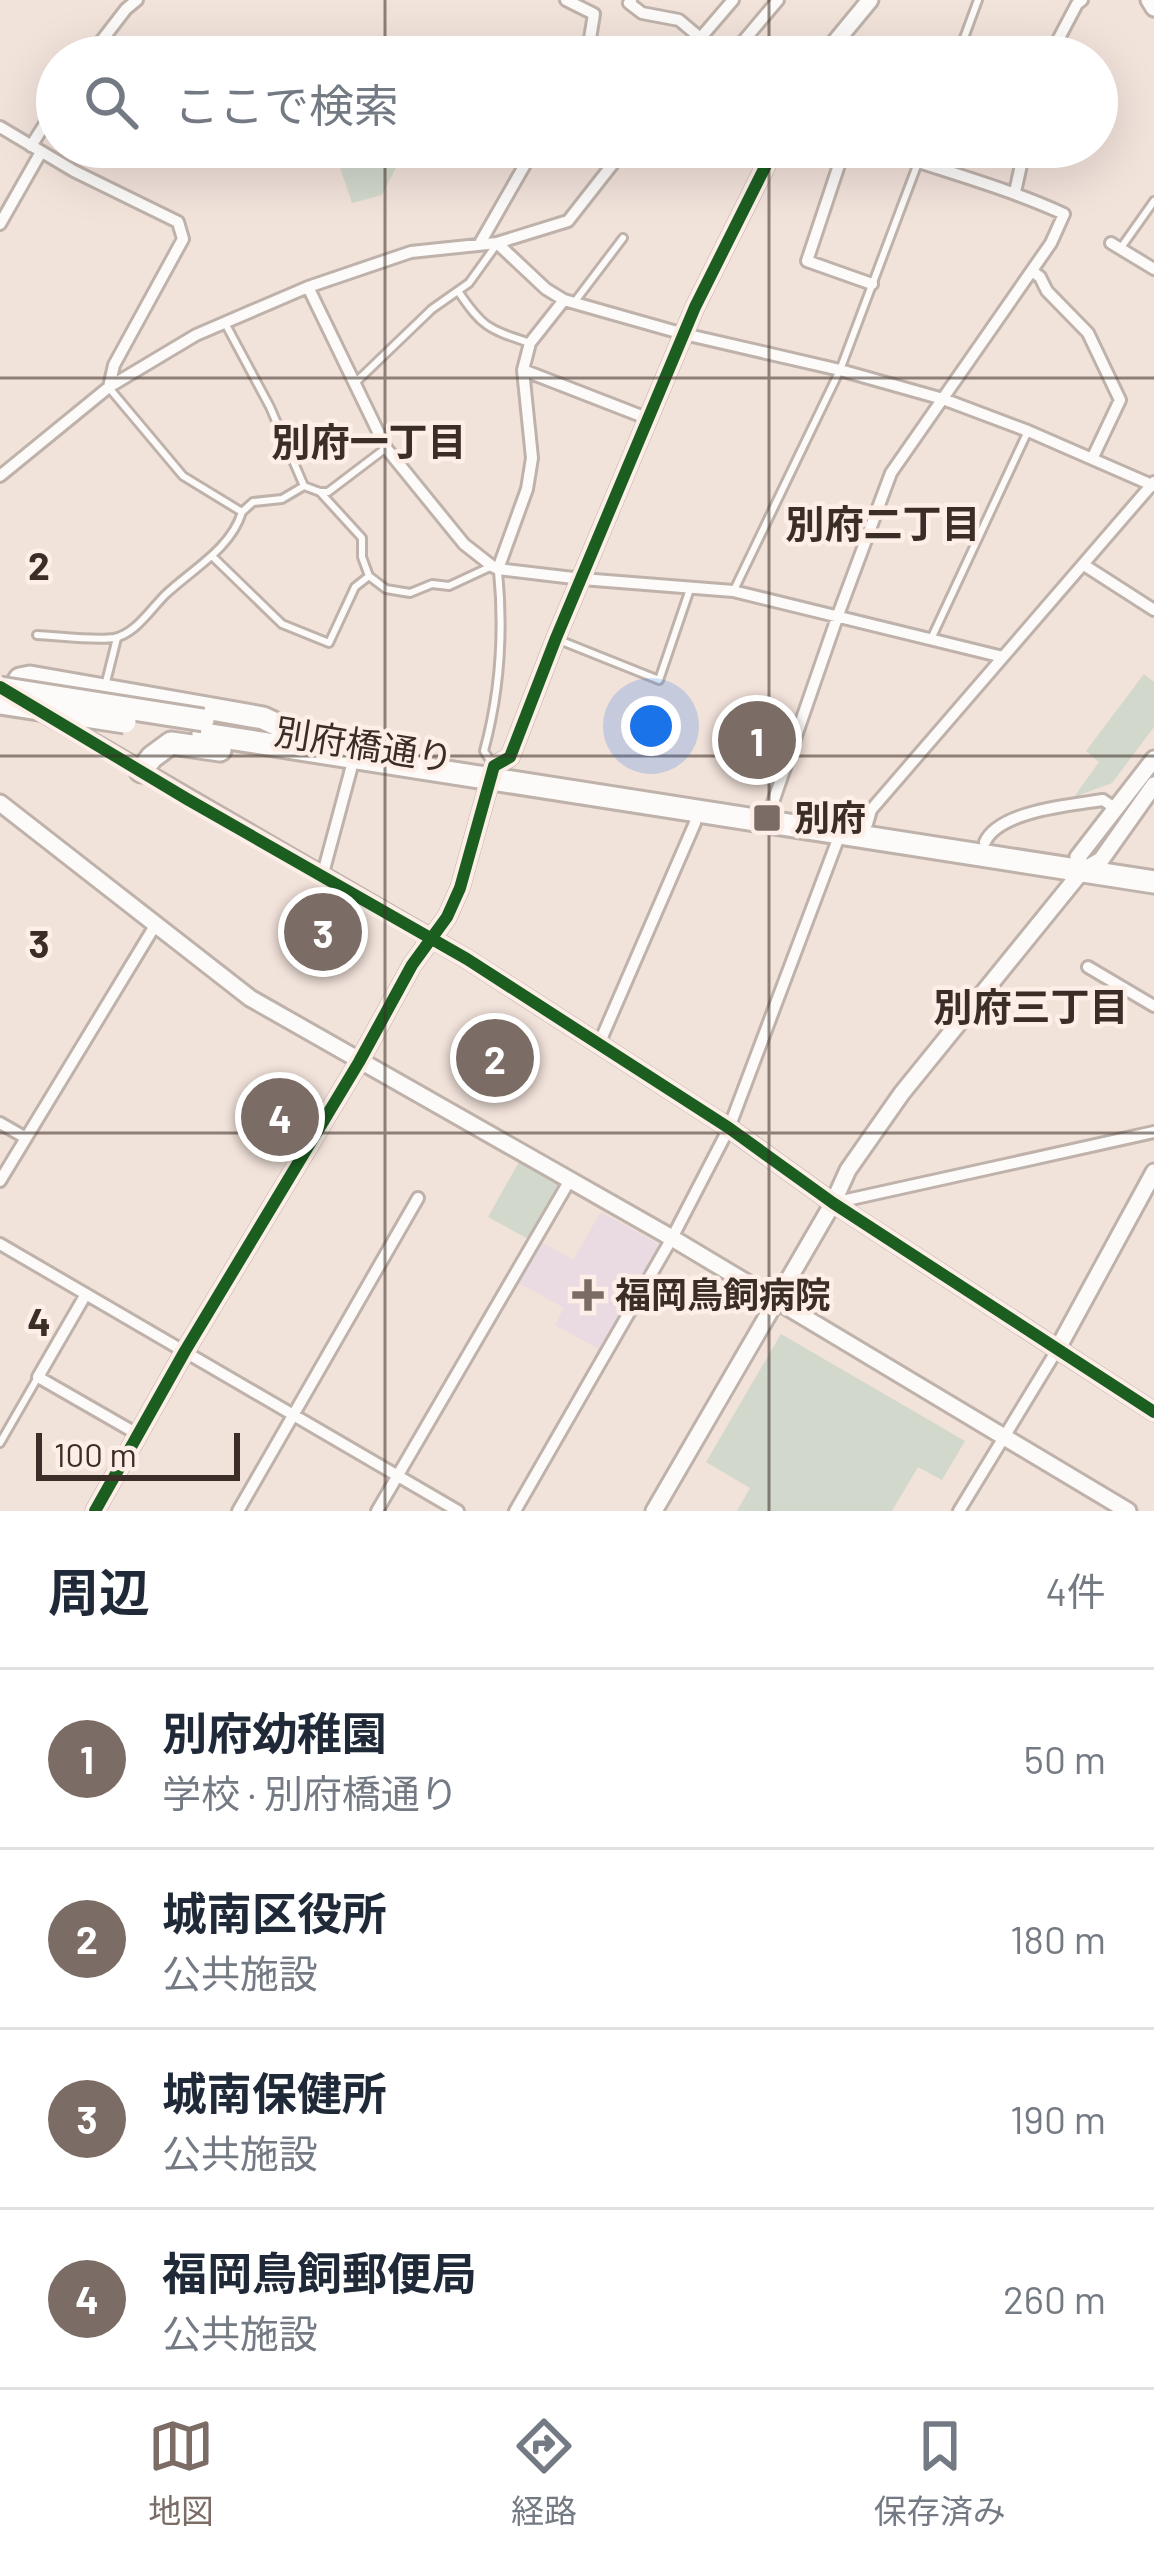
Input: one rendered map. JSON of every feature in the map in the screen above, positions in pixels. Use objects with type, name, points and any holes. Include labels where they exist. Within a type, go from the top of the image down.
[{"type":"highway","points":[[3,693],[30,677],[263,718],[292,733]]},
{"type":"highway","name":"別府橋通り","points":[[3,693],[355,757],[771,808],[985,842],[1087,862],[1154,882]]},
{"type":"highway","name":"別府橋通り","points":[[203,727],[292,733],[840,834],[1154,870]]},
{"type":"highway","points":[[141,771],[171,743],[341,766],[355,757]]},
{"type":"street","points":[[105,36],[137,0]]},
{"type":"street","points":[[566,0],[594,14],[590,36]]},
{"type":"street","points":[[631,0],[628,3],[642,13],[679,20],[696,36]]},
{"type":"street","points":[[703,36],[733,0]]},
{"type":"street","points":[[745,36],[778,0]]},
{"type":"street","points":[[840,36],[870,0]]},
{"type":"street","points":[[1060,36],[1082,0]]},
{"type":"street","points":[[1149,0],[1154,8]]},
{"type":"street","points":[[0,127],[36,149],[0,224]]},
{"type":"street","points":[[73,168],[178,222],[183,239],[115,365],[109,387]]},
{"type":"street","points":[[478,245],[524,168]]},
{"type":"street","points":[[0,476],[109,387],[196,335],[308,287],[412,252],[497,243],[568,221],[610,168]]},
{"type":"street","points":[[95,1511],[412,965],[447,917],[494,772],[510,757],[684,334],[765,168]]},
{"type":"street","points":[[838,168],[807,260],[872,284]]},
{"type":"street","points":[[771,808],[891,473],[1051,243],[1064,214],[1016,192],[935,168]]},
{"type":"street","points":[[1016,192],[1021,168]]},
{"type":"street","points":[[497,243],[546,289],[569,302],[943,399],[1153,484],[871,810],[868,824],[840,834],[729,1128],[672,1238],[515,1511]]},
{"type":"street","points":[[1116,246],[1154,269]]},
{"type":"street","points":[[1032,271],[1088,333],[1120,400],[1092,459]]},
{"type":"street","points":[[308,287],[386,448],[464,544],[495,568],[733,591],[1003,657]]},
{"type":"street","points":[[495,568],[527,489],[532,458],[523,370],[530,343],[569,302]]},
{"type":"street","points":[[523,370],[649,418]]},
{"type":"street","points":[[1084,565],[1154,610]]},
{"type":"street","points":[[3,693],[431,939],[729,1128],[833,1203],[1154,1412]]},
{"type":"street","points":[[322,877],[355,757]]},
{"type":"street","points":[[1087,862],[1116,809],[1154,759]]},
{"type":"street","points":[[654,1511],[848,1170],[902,1093],[1154,785]]},
{"type":"street","points":[[985,842],[990,831],[1006,821],[1055,808],[1103,800],[1116,809]]},
{"type":"street","points":[[0,803],[250,998],[672,1238],[1128,1511]]},
{"type":"street","points":[[599,1044],[695,823],[696,810]]},
{"type":"street","points":[[0,1181],[156,924]]},
{"type":"street","points":[[1088,967],[1154,1006]]},
{"type":"street","points":[[0,1123],[26,1138]]},
{"type":"street","points":[[833,1203],[1154,1132]]},
{"type":"street","points":[[959,1511],[1057,1350],[1153,1178]]},
{"type":"street","points":[[377,1511],[570,1180]]},
{"type":"street","points":[[238,1511],[418,1198]]},
{"type":"street","points":[[0,1244],[458,1511]]},
{"type":"street","points":[[86,1294],[38,1378],[139,1435]]},
{"type":"lane","points":[[965,36],[978,0]]},
{"type":"lane","points":[[733,591],[840,370],[916,168]]},
{"type":"lane","points":[[1116,246],[1154,201]]},
{"type":"lane","points":[[569,302],[623,238]]},
{"type":"lane","points":[[355,383],[432,309],[469,283],[497,243]]},
{"type":"lane","points":[[458,291],[490,330],[530,343]]},
{"type":"lane","points":[[225,322],[270,406],[304,485],[328,492],[386,448]]},
{"type":"lane","points":[[109,387],[183,476],[242,512]]},
{"type":"lane","points":[[931,639],[1028,430]]},
{"type":"lane","points":[[37,635],[117,638],[212,556],[253,502],[282,499],[304,485]]},
{"type":"lane","points":[[320,492],[362,538],[369,576],[386,590],[449,586],[495,568],[502,630],[496,709],[484,752],[494,772]]},
{"type":"lane","points":[[212,556],[282,624],[329,643],[356,586],[369,576]]},
{"type":"lane","points":[[556,638],[658,680],[691,588]]},
{"type":"lane","points":[[104,692],[117,638]]},
{"type":"lane","points":[[0,1443],[38,1378]]},
{"type":"shaded area","points":[[340,168],[396,168],[382,195],[352,203]]},
{"type":"shaded area","points":[[1144,674],[1154,682],[1154,727],[1112,783],[1074,797],[1099,762],[1086,751]]},
{"type":"shaded area","points":[[520,1160],[561,1183],[530,1240],[488,1217]]},
{"type":"shaded area","name":"福岡鳥飼病院","points":[[601,1212],[662,1246],[604,1352],[555,1325],[564,1308],[517,1282],[540,1241],[573,1260]]},
{"type":"shaded area","points":[[781,1334],[965,1441],[942,1480],[918,1467],[892,1511],[737,1511],[750,1488],[706,1462]]},
{"type":"cycle path","points":[[95,1511],[412,965],[447,917],[460,888],[494,766],[510,757],[695,307],[764,168]]},
{"type":"cycle path","points":[[0,687],[467,959],[1154,1412]]},
{"type":"place","name":"別府幼稚園","points":[[757,740]]},
{"type":"place","name":"別府","points":[[767,818]]},
{"type":"place","name":"城南保健所","points":[[323,932]]},
{"type":"place","name":"城南区役所","points":[[495,1058]]},
{"type":"place","name":"福岡鳥飼郵便局","points":[[280,1117]]},
{"type":"place","name":"福岡鳥飼病院","points":[[588,1295]]},
{"type":"district","name":"別府一丁目","points":[[369,442]]},
{"type":"district","name":"別府二丁目","points":[[883,524]]},
{"type":"district","name":"別府三丁目","points":[[1031,1007]]}]
